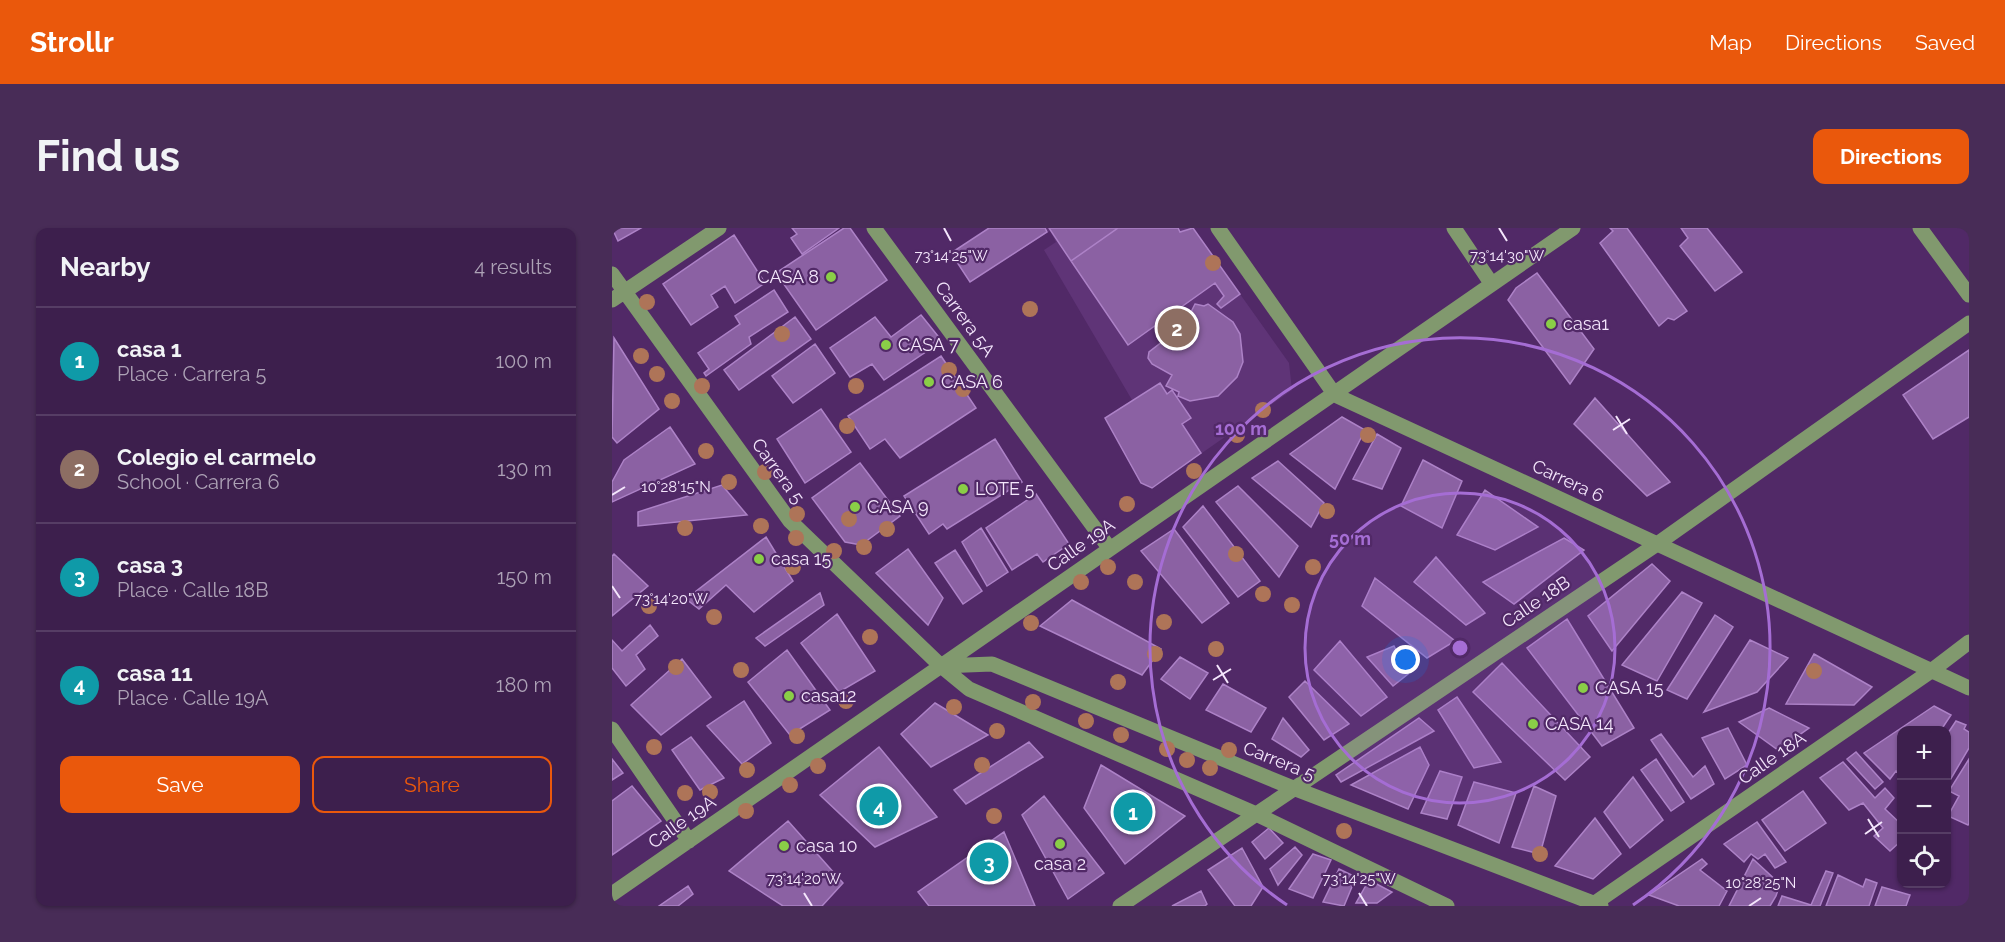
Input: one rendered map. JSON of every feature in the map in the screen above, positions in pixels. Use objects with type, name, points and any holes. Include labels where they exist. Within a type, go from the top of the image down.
[{"type":"street","points":[[617,296],[719,228]]},
{"type":"street","name":"Carrera 5A","points":[[874,228],[1110,549]]},
{"type":"street","points":[[1218,228],[1335,395]]},
{"type":"street","points":[[1454,228],[1491,283]]},
{"type":"street","name":"Calle 19A","points":[[612,894],[1573,228]]},
{"type":"street","points":[[1920,228],[1969,295]]},
{"type":"street","name":"Carrera 5","points":[[612,274],[617,296],[790,521],[941,666],[969,689],[1256,814],[1447,906]]},
{"type":"street","name":"Calle 18B","points":[[1120,906],[1657,544],[1969,323]]},
{"type":"street","name":"Carrera 6","points":[[1335,395],[1969,688]]},
{"type":"street","name":"Calle 18A","points":[[1598,905],[1969,642]]},
{"type":"street","name":"Carrera 5","points":[[941,666],[992,664],[1293,789],[1598,905]]},
{"type":"street","points":[[612,729],[689,841]]},
{"type":"shaded area","points":[[989,228],[1193,228],[1289,363],[1292,390],[1152,488],[1141,483],[1105,418],[1132,400],[1044,250],[1056,242],[1050,231],[970,282],[951,253]]},
{"type":"building","points":[[612,228],[641,228],[618,241]]},
{"type":"building","name":"CASA 8","points":[[792,228],[839,228],[802,254],[791,238],[797,234]]},
{"type":"building","name":"CASA 8","points":[[844,228],[850,228],[887,280],[816,330],[776,273]]},
{"type":"building","points":[[989,228],[1045,228],[1047,232],[970,282],[951,253]]},
{"type":"building","points":[[1049,228],[1118,228],[1071,261]]},
{"type":"building","points":[[1118,228],[1178,228],[1180,232],[1193,228],[1240,294],[1221,308],[1217,304],[1224,296],[1215,283],[1128,345],[1071,261]]},
{"type":"building","points":[[1610,228],[1627,228],[1687,311],[1674,320],[1668,318],[1659,326],[1600,243],[1613,231]]},
{"type":"building","points":[[1681,228],[1707,228],[1742,272],[1715,291],[1680,246],[1688,238]]},
{"type":"building","points":[[734,235],[765,283],[735,303],[725,286],[711,295],[718,307],[691,325],[663,284]]},
{"type":"building","name":"casa1","points":[[1537,273],[1594,349],[1570,384],[1508,300],[1516,288]]},
{"type":"building","points":[[774,290],[788,312],[749,337],[751,344],[706,376],[704,373],[709,369],[698,353],[740,324],[735,316]]},
{"type":"building","points":[[1195,304],[1204,306],[1208,304],[1233,322],[1240,334],[1243,362],[1237,377],[1218,396],[1190,401],[1178,396],[1179,392],[1166,386],[1172,375],[1152,364],[1148,358],[1149,352],[1185,324]]},
{"type":"building","name":"CASA 7","points":[[921,315],[942,341],[884,380],[872,364],[850,377],[830,348],[875,317],[891,337]]},
{"type":"building","points":[[795,317],[811,339],[739,390],[724,370]]},
{"type":"building","points":[[614,338],[659,409],[617,443],[612,437]]},
{"type":"building","points":[[815,344],[835,373],[793,403],[772,376]]},
{"type":"building","points":[[1969,350],[1969,417],[1933,439],[1903,395]]},
{"type":"building","name":"CASA 6","points":[[941,356],[976,408],[900,458],[885,439],[870,449],[848,416]]},
{"type":"building","points":[[1160,383],[1167,394],[1172,390],[1191,418],[1182,424],[1201,453],[1152,488],[1141,483],[1105,418]]},
{"type":"building","points":[[1595,398],[1670,482],[1647,496],[1574,424]]},
{"type":"building","points":[[821,409],[851,452],[805,483],[777,439]]},
{"type":"building","points":[[1342,417],[1365,430],[1335,489],[1290,454]]},
{"type":"building","points":[[670,427],[695,464],[612,502],[612,482],[624,460]]},
{"type":"building","points":[[1377,434],[1401,448],[1382,489],[1353,479]]},
{"type":"building","name":"LOTE 5","points":[[995,439],[1022,482],[947,529],[943,524],[929,534],[904,496]]},
{"type":"building","points":[[1423,460],[1462,481],[1442,528],[1401,506]]},
{"type":"building","points":[[1278,461],[1324,503],[1311,527],[1252,478]]},
{"type":"building","name":"CASA 9","points":[[860,463],[900,516],[861,545],[845,542],[812,498]]},
{"type":"building","points":[[722,485],[747,515],[638,526],[638,512]]},
{"type":"building","points":[[1238,486],[1298,546],[1279,577],[1216,502]]},
{"type":"building","points":[[1485,490],[1538,527],[1495,550],[1457,535]]},
{"type":"building","points":[[1036,494],[1069,544],[1043,562],[1037,554],[1012,570],[986,528]]},
{"type":"building","points":[[1203,506],[1260,581],[1238,597],[1183,527]]},
{"type":"building","points":[[981,528],[1008,572],[987,586],[962,542]]},
{"type":"building","points":[[1174,529],[1229,603],[1202,623],[1141,551]]},
{"type":"building","name":"casa 15","points":[[766,537],[793,581],[754,612],[726,585],[699,609],[686,599]]},
{"type":"building","points":[[1564,538],[1584,550],[1514,604],[1483,582]]},
{"type":"building","points":[[908,549],[943,598],[928,625],[876,573]]},
{"type":"building","points":[[955,550],[982,591],[963,604],[935,563]]},
{"type":"building","points":[[614,554],[648,586],[612,616],[612,556]]},
{"type":"building","points":[[1436,557],[1485,613],[1466,625],[1414,582]]},
{"type":"building","points":[[1652,564],[1670,581],[1612,651],[1588,616]]},
{"type":"building","points":[[1375,578],[1455,641],[1427,658],[1362,606]]},
{"type":"building","points":[[1682,592],[1702,603],[1657,681],[1622,665]]},
{"type":"building","points":[[820,593],[824,605],[765,646],[756,638]]},
{"type":"building","points":[[1072,600],[1161,649],[1142,675],[1040,626]]},
{"type":"building","points":[[837,614],[875,671],[839,692],[801,643]]},
{"type":"building","points":[[1715,615],[1733,627],[1687,699],[1667,690]]},
{"type":"building","name":"CASA 15","points":[[1567,619],[1634,728],[1602,746],[1527,648]]},
{"type":"building","points":[[650,625],[658,636],[636,655],[645,669],[626,686],[612,668],[612,640],[622,651]]},
{"type":"building","points":[[1750,640],[1788,658],[1757,692],[1704,712]]},
{"type":"building","points":[[1340,641],[1387,697],[1361,716],[1314,670]]},
{"type":"building","points":[[1394,646],[1408,674],[1393,686],[1367,657]]},
{"type":"building","name":"casa12","points":[[787,650],[830,710],[790,735],[748,682]]},
{"type":"building","points":[[1814,654],[1872,687],[1854,705],[1786,704]]},
{"type":"building","points":[[1180,657],[1208,673],[1190,699],[1161,679]]},
{"type":"building","points":[[682,659],[711,697],[661,735],[631,705]]},
{"type":"building","name":"CASA 14","points":[[1502,663],[1590,757],[1565,780],[1473,692]]},
{"type":"building","points":[[1305,681],[1349,724],[1324,740],[1289,697]]},
{"type":"building","points":[[1223,684],[1266,708],[1251,732],[1206,710]]},
{"type":"building","points":[[1457,697],[1501,762],[1474,768],[1438,710]]},
{"type":"building","points":[[744,701],[771,743],[742,764],[707,726]]},
{"type":"building","points":[[935,703],[988,735],[931,767],[901,734]]},
{"type":"building","points":[[1934,706],[1951,715],[1944,726],[1904,726]]},
{"type":"building","points":[[1769,708],[1809,728],[1778,750],[1739,722]]},
{"type":"building","points":[[1283,718],[1309,750],[1301,757],[1272,739]]},
{"type":"building","points":[[1419,718],[1434,731],[1341,782],[1336,775]]},
{"type":"building","points":[[1956,721],[1966,725],[1964,729],[1969,732],[1969,748],[1951,779],[1951,728]]},
{"type":"building","points":[[1728,728],[1747,765],[1725,779],[1702,738]]},
{"type":"building","points":[[1897,731],[1897,772],[1890,779],[1864,753]]},
{"type":"building","points":[[1661,734],[1693,777],[1705,766],[1714,784],[1691,799],[1651,740]]},
{"type":"building","points":[[691,737],[724,778],[700,790],[672,750]]},
{"type":"building","points":[[1029,742],[1043,757],[966,804],[954,790]]},
{"type":"building","points":[[879,747],[937,817],[875,847],[820,795]]},
{"type":"building","points":[[1420,747],[1429,765],[1408,809],[1351,785]]},
{"type":"building","points":[[1856,752],[1883,782],[1875,789],[1847,759]]},
{"type":"building","points":[[612,759],[623,773],[612,780]]},
{"type":"building","points":[[1656,759],[1684,802],[1671,811],[1641,770]]},
{"type":"building","points":[[1969,759],[1968,825],[1951,817],[1951,811],[1959,796],[1951,792],[1951,788]]},
{"type":"building","points":[[1843,762],[1875,798],[1885,788],[1894,798],[1885,809],[1897,820],[1897,845],[1890,851],[1874,836],[1883,828],[1863,803],[1849,810],[1820,778]]},
{"type":"building","points":[[1101,765],[1185,816],[1125,864],[1084,808]]},
{"type":"building","points":[[1440,771],[1462,777],[1447,819],[1421,813]]},
{"type":"building","points":[[1633,777],[1663,820],[1630,848],[1604,812]]},
{"type":"building","points":[[1474,782],[1516,793],[1499,843],[1458,825]]},
{"type":"building","points":[[632,786],[661,821],[612,855],[612,801]]},
{"type":"building","points":[[1534,786],[1556,796],[1540,854],[1512,847]]},
{"type":"building","points":[[1803,791],[1826,823],[1785,851],[1762,820]]},
{"type":"building","name":"casa 2","points":[[1044,796],[1104,873],[1068,899],[1022,815]]},
{"type":"building","points":[[1595,818],[1621,854],[1593,879],[1555,866]]},
{"type":"building","name":"casa 10","points":[[788,821],[843,883],[822,906],[783,906],[729,871]]},
{"type":"building","points":[[1757,822],[1786,862],[1775,868],[1765,854],[1758,859],[1751,854],[1744,862],[1724,844]]},
{"type":"building","points":[[1269,828],[1283,843],[1265,859],[1252,842]]},
{"type":"building","points":[[1004,832],[1035,906],[929,906],[918,892]]},
{"type":"building","points":[[1295,847],[1302,855],[1278,885],[1270,869]]},
{"type":"building","points":[[1242,848],[1263,887],[1251,906],[1235,906],[1208,870]]},
{"type":"building","points":[[1313,854],[1331,860],[1313,898],[1289,889]]},
{"type":"building","points":[[1702,859],[1707,864],[1700,870],[1727,891],[1719,906],[1679,906],[1649,895]]},
{"type":"building","points":[[1753,859],[1780,884],[1776,896],[1770,906],[1729,906]]},
{"type":"building","points":[[1339,869],[1356,877],[1344,906],[1323,902]]},
{"type":"building","points":[[1826,871],[1833,873],[1820,906],[1778,906],[1782,896],[1811,905]]},
{"type":"building","points":[[1838,875],[1863,887],[1866,879],[1877,883],[1869,906],[1826,906]]},
{"type":"building","points":[[1369,880],[1392,892],[1377,903],[1356,903]]},
{"type":"building","points":[[688,886],[693,894],[678,906],[659,906]]},
{"type":"building","points":[[1882,887],[1910,895],[1906,906],[1875,906]]},
{"type":"building","points":[[1201,891],[1207,904],[1205,906],[1172,906]]},
{"type":"place","name":"CASA 8","points":[[831,277]]},
{"type":"place","name":"casa1","points":[[1551,324]]},
{"type":"place","name":"Colegio el carmelo","points":[[1177,328]]},
{"type":"place","name":"CASA 7","points":[[886,345]]},
{"type":"place","name":"CASA 6","points":[[929,382]]},
{"type":"place","name":"LOTE 5","points":[[963,489]]},
{"type":"place","name":"CASA 9","points":[[855,507]]},
{"type":"place","name":"casa 15","points":[[759,559]]},
{"type":"place","name":"CASA 15","points":[[1583,688]]},
{"type":"place","name":"casa12","points":[[789,696]]},
{"type":"place","name":"CASA 14","points":[[1533,724]]},
{"type":"place","name":"casa 11","points":[[879,806]]},
{"type":"place","name":"casa 1","points":[[1133,812]]},
{"type":"place","name":"casa 2","points":[[1060,844]]},
{"type":"place","name":"casa 10","points":[[784,846]]},
{"type":"place","name":"casa 3","points":[[989,862]]}]
